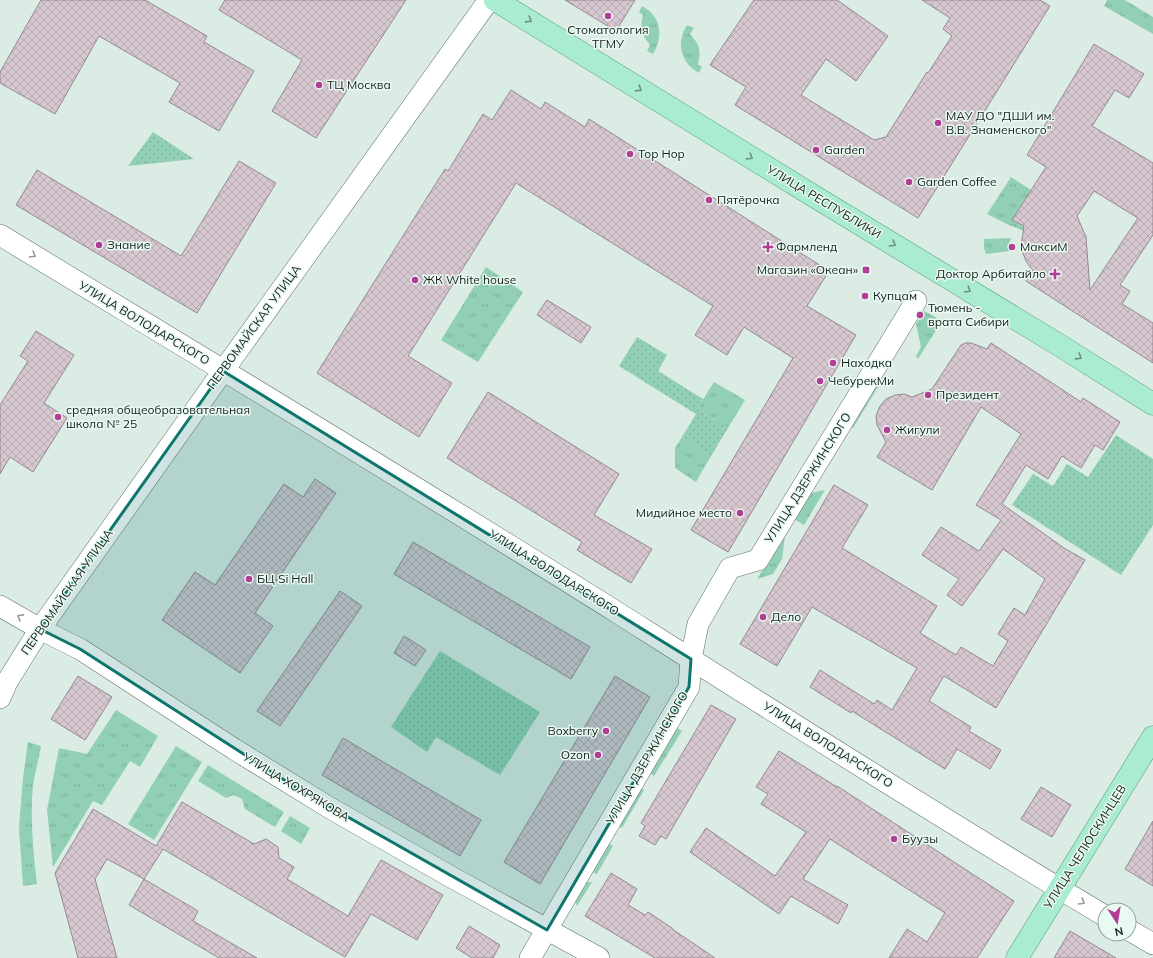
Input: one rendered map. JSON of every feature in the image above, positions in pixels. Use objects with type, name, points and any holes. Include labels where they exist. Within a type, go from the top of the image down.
[{"type":"main road","name":"УЛИЦА РЕСПУБЛИКИ","points":[[495,0],[1153,404]]},
{"type":"main road","name":"УЛИЦА ЧЕЛЮСКИНЦЕВ","points":[[1017,958],[1153,737]]},
{"type":"street","name":"ПЕРВОМАЙСКАЯ УЛИЦА","points":[[0,698],[7,682],[40,629],[489,0]]},
{"type":"street","name":"УЛИЦА ВОЛОДАРСКОГО","points":[[0,235],[415,487],[840,753],[1097,911]]},
{"type":"street","name":"УЛИЦА ДЗЕРЖИНСКОГО","points":[[530,958],[689,687],[691,659],[698,624],[730,568],[758,560],[916,301]]},
{"type":"street","name":"УЛИЦА ХОХРЯКОВА","points":[[0,606],[40,629],[80,649],[295,787],[453,878],[599,958]]},
{"type":"street","points":[[1137,935],[1153,944]]},
{"type":"highlighted area","points":[[223,371],[691,659],[689,687],[547,930],[295,787],[80,649],[40,629]]},
{"type":"green space","points":[[1107,0],[1125,0],[1153,17],[1153,34],[1104,6]]},
{"type":"green space","points":[[642,6],[653,15],[659,27],[659,40],[653,54],[647,51],[650,45],[642,31],[643,15],[639,12]]},
{"type":"green space","points":[[687,25],[694,28],[690,34],[696,41],[699,48],[698,65],[702,67],[699,73],[688,64],[682,52],[682,38]]},
{"type":"green space","points":[[153,132],[194,159],[128,166]]},
{"type":"green space","points":[[1011,177],[1031,190],[1012,220],[1026,228],[1024,231],[987,214]]},
{"type":"green space","points":[[1011,238],[1009,244],[1010,251],[986,254],[984,239]]},
{"type":"green space","points":[[486,267],[523,292],[478,362],[441,340]]},
{"type":"green space","points":[[924,311],[937,318],[938,327],[918,359],[916,356],[921,347],[916,324]]},
{"type":"green space","points":[[637,337],[667,355],[658,371],[703,399],[697,409],[728,428],[711,456],[682,437],[696,414],[619,366]]},
{"type":"green space","points":[[714,382],[745,400],[728,428],[697,409]]},
{"type":"green space","points":[[881,382],[853,428],[846,424],[868,387]]},
{"type":"green space","points":[[1116,435],[1153,459],[1153,525],[1121,575],[1012,505],[1033,474],[1053,486],[1067,464],[1088,477]]},
{"type":"green space","points":[[682,437],[711,456],[696,482],[675,468],[675,448]]},
{"type":"green space","points":[[825,490],[804,525],[794,519],[811,493]]},
{"type":"green space","points":[[785,536],[782,559],[773,574],[757,579]]},
{"type":"green space","points":[[440,651],[540,712],[500,775],[436,737],[427,752],[391,727]]},
{"type":"green space","points":[[116,710],[158,736],[140,767],[130,761],[102,805],[93,801],[53,867],[47,810],[59,748],[87,754]]},
{"type":"green space","points":[[674,726],[682,731],[654,776],[647,771]]},
{"type":"green space","points":[[28,742],[41,746],[32,797],[32,834],[37,884],[23,886],[19,827]]},
{"type":"green space","points":[[176,746],[202,762],[154,840],[128,824]]},
{"type":"green space","points":[[208,765],[284,812],[275,827],[245,809],[242,799],[234,795],[226,798],[198,781]]},
{"type":"green space","points":[[638,786],[644,790],[622,828],[616,825]]},
{"type":"green space","points":[[290,816],[310,828],[301,844],[281,831]]},
{"type":"green space","points":[[607,842],[613,846],[597,874],[590,871]]},
{"type":"green space","points":[[582,882],[592,882],[577,906],[573,895]]},
{"type":"building","points":[[41,0],[145,0],[207,36],[204,42],[254,71],[219,131],[169,102],[180,83],[99,36],[55,114],[0,83],[0,72]]},
{"type":"building","name":"ТЦ Москва","points":[[225,0],[406,0],[316,138],[272,111],[302,60],[219,10]]},
{"type":"building","name":"Стоматология ТГМУ","points":[[565,0],[635,0],[616,31]]},
{"type":"building","points":[[754,0],[837,0],[888,36],[856,81],[826,59],[801,95],[874,140],[886,137],[927,72],[928,73],[952,36],[943,29],[950,18],[922,0],[1040,0],[1050,6],[918,218],[735,105],[746,87],[710,65]]},
{"type":"building","points":[[1094,44],[1144,74],[1129,98],[1115,90],[1092,126],[1153,163],[1153,235],[1120,285],[1130,291],[1122,304],[1153,323],[1153,363],[1026,281],[1033,271],[1026,261],[1021,246],[1024,226],[1012,220],[1046,167],[1027,155]],"holes":[[[1094,191],[1138,218],[1090,290],[1086,237],[1077,216]]]},
{"type":"building","points":[[511,90],[541,109],[545,102],[585,127],[589,119],[829,271],[807,306],[856,335],[728,552],[691,530],[793,358],[744,327],[727,355],[695,335],[713,306],[516,183],[408,356],[452,383],[419,437],[317,373],[445,169],[448,171],[483,114],[492,120]]},
{"type":"building","points":[[239,161],[276,183],[197,313],[16,205],[37,170],[181,256]]},
{"type":"building","points":[[547,300],[591,327],[581,343],[537,315]]},
{"type":"building","points":[[36,331],[74,355],[44,403],[67,418],[33,472],[10,457],[0,474],[0,405],[28,361],[20,356]]},
{"type":"building","points":[[971,343],[987,349],[991,343],[1081,402],[1083,398],[1120,422],[1103,450],[1095,445],[1081,468],[1062,456],[1048,479],[1026,465],[1002,504],[1064,548],[1085,560],[996,708],[944,676],[929,701],[971,727],[969,731],[1001,750],[990,769],[957,749],[945,769],[852,711],[851,713],[810,687],[820,670],[874,704],[877,700],[892,710],[917,668],[812,607],[777,666],[740,644],[834,485],[868,505],[842,548],[937,606],[920,633],[956,655],[961,647],[993,666],[1008,641],[998,634],[1014,608],[1025,615],[1045,579],[1003,549],[962,606],[947,595],[959,579],[922,555],[941,527],[979,551],[1001,520],[976,505],[1021,434],[981,407],[932,490],[877,457],[886,442],[877,425],[876,416],[880,406],[886,399],[895,395],[904,394],[912,397],[932,389],[961,345]]},
{"type":"building","points":[[488,392],[619,474],[594,515],[652,549],[631,583],[577,550],[582,542],[447,458]]},
{"type":"building","name":"БЦ Si Hall","points":[[315,479],[336,493],[255,613],[273,626],[240,673],[162,620],[195,572],[215,585],[284,484],[303,497]]},
{"type":"building","points":[[413,542],[590,647],[571,679],[394,574]]},
{"type":"building","points":[[340,591],[362,606],[280,726],[257,711]]},
{"type":"building","points":[[404,636],[426,650],[415,666],[394,653]]},
{"type":"building","points":[[78,676],[112,697],[85,740],[51,719]]},
{"type":"building","points":[[615,676],[650,697],[540,884],[504,862]]},
{"type":"building","points":[[711,705],[736,719],[666,839],[661,836],[655,845],[639,836],[645,826],[641,823]]},
{"type":"building","points":[[343,738],[481,820],[460,856],[322,775]]},
{"type":"building","points":[[779,751],[837,786],[1014,901],[977,958],[889,958],[907,929],[927,942],[945,913],[830,839],[803,879],[848,905],[838,924],[791,896],[779,914],[690,852],[706,828],[775,876],[806,832],[761,804],[768,794],[756,787]]},
{"type":"building","points":[[1041,787],[1071,805],[1052,837],[1021,819]]},
{"type":"building","points":[[182,802],[254,844],[266,839],[278,847],[279,858],[294,867],[287,879],[348,916],[381,860],[443,895],[417,940],[371,914],[345,957],[163,849],[144,879],[107,859],[95,879],[117,958],[78,958],[55,873],[93,809],[156,846]]},
{"type":"building","points":[[1153,821],[1153,886],[1125,869]]},
{"type":"building","points":[[611,873],[637,889],[628,905],[645,915],[648,912],[715,958],[655,958],[585,916]]},
{"type":"building","points":[[144,879],[198,911],[193,921],[257,958],[219,958],[129,905]]},
{"type":"building","points":[[469,926],[500,945],[493,958],[472,958],[456,948]]},
{"type":"building","points":[[1070,931],[1116,958],[1054,958]]},
{"type":"place","name":"Стоматология ТГМУ","points":[[608,16]]},
{"type":"place","name":"ТЦ Москва","points":[[319,85]]},
{"type":"place","name":"МАУ ДО \"ДШИ им. В.В. Знаменского\"","points":[[938,123]]},
{"type":"place","name":"Garden","points":[[816,150]]},
{"type":"place","name":"Top Hop","points":[[630,154]]},
{"type":"place","name":"Garden Coffee","points":[[909,182]]},
{"type":"place","name":"Пятёрочка","points":[[709,200]]},
{"type":"place","name":"Знание","points":[[99,245]]},
{"type":"place","name":"Фармленд","points":[[768,247]]},
{"type":"place","name":"МаксиМ","points":[[1012,247]]},
{"type":"place","name":"Магазин «Океан»","points":[[866,270]]},
{"type":"place","name":"Доктор Арбитайло","points":[[1055,274]]},
{"type":"place","name":"ЖК White house","points":[[415,280]]},
{"type":"place","name":"Купцам","points":[[865,296]]},
{"type":"place","name":"Тюмень - врата Сибири","points":[[920,315]]},
{"type":"place","name":"Находка","points":[[833,363]]},
{"type":"place","name":"ЧебурекМи","points":[[820,381]]},
{"type":"place","name":"Президент","points":[[928,395]]},
{"type":"place","name":"средняя общеобразовательная школа № 25","points":[[58,417]]},
{"type":"place","name":"Жигули","points":[[887,430]]},
{"type":"place","name":"Мидийное место","points":[[740,513]]},
{"type":"place","name":"БЦ Si Hall","points":[[249,579]]},
{"type":"place","name":"Дело","points":[[763,617]]},
{"type":"place","name":"Boxberry","points":[[606,731]]},
{"type":"place","name":"Ozon","points":[[598,755]]},
{"type":"place","name":"Буузы","points":[[894,839]]}]
